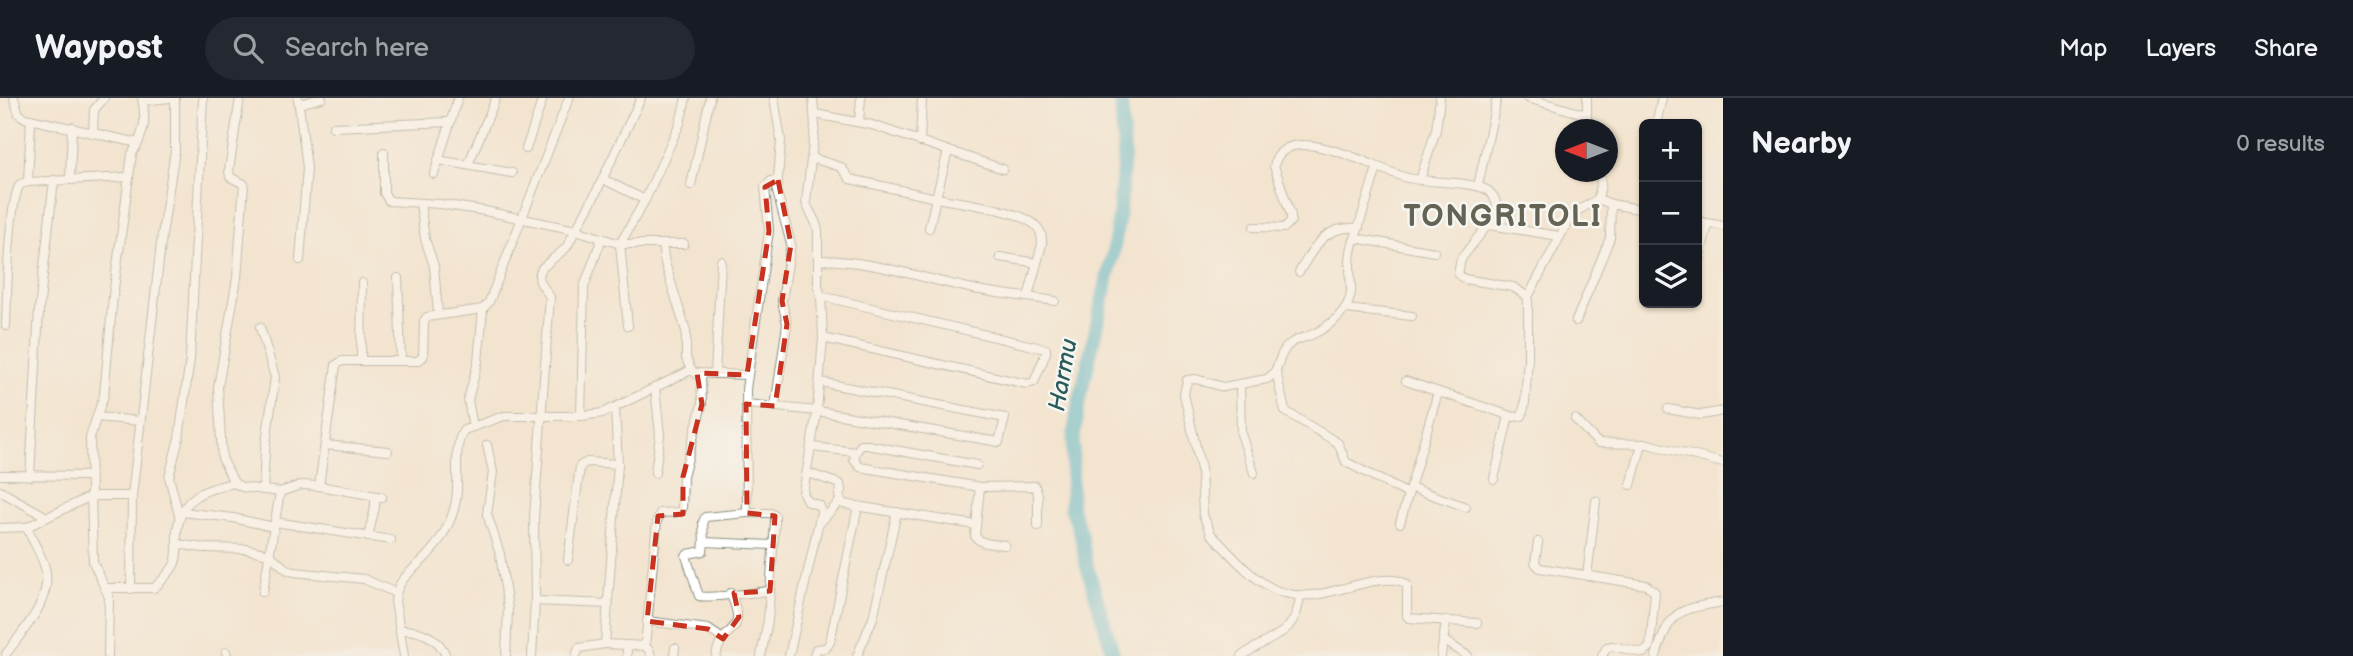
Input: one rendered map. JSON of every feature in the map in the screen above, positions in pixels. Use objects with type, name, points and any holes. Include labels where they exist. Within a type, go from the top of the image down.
[{"type":"street","points":[[93,132],[94,110],[104,98]]},
{"type":"street","points":[[108,656],[109,597],[93,562],[90,437],[104,395],[113,296],[132,154],[143,136],[145,127],[143,99],[169,98]]},
{"type":"street","points":[[131,589],[132,496],[175,150],[175,98]]},
{"type":"street","points":[[105,589],[154,588],[174,565],[181,516],[169,477],[179,438],[190,359],[203,98]]},
{"type":"street","points":[[234,483],[222,458],[218,387],[237,278],[244,207],[244,184],[230,177],[229,170],[240,98]]},
{"type":"street","points":[[300,260],[307,168],[299,101],[322,98]]},
{"type":"street","points":[[434,174],[458,98]]},
{"type":"street","points":[[468,165],[496,98]]},
{"type":"street","points":[[526,149],[543,98]]},
{"type":"street","points":[[473,427],[468,400],[478,362],[483,309],[489,302],[500,276],[569,98]]},
{"type":"street","points":[[532,656],[536,601],[534,517],[550,297],[540,282],[539,275],[542,268],[566,248],[641,98]]},
{"type":"street","points":[[628,326],[620,244],[645,200],[680,123],[686,98]]},
{"type":"street","points":[[691,185],[710,98]]},
{"type":"street","points":[[774,98],[781,140],[779,202],[791,244],[782,301],[787,324],[775,406]]},
{"type":"street","points":[[789,656],[819,524],[820,506],[804,498],[817,411],[823,338],[818,286],[817,224],[808,211],[806,202],[815,114],[813,98]]},
{"type":"street","points":[[859,122],[861,98]]},
{"type":"street","points":[[919,142],[922,98]]},
{"type":"street","points":[[1420,180],[1436,130],[1440,98]]},
{"type":"street","points":[[1478,186],[1497,98]]},
{"type":"street","points":[[1527,98],[1587,115]]},
{"type":"street","points":[[1587,98],[1587,119]]},
{"type":"street","points":[[1657,119],[1662,98]]},
{"type":"street","points":[[16,106],[31,119],[138,143]]},
{"type":"street","points":[[815,114],[882,128],[1003,169]]},
{"type":"street","points":[[28,182],[31,119]]},
{"type":"street","points":[[333,127],[449,122]]},
{"type":"street","points":[[71,179],[72,127]]},
{"type":"street","points":[[1254,227],[1284,228],[1291,221],[1274,166],[1279,153],[1284,149],[1314,145],[1335,149],[1377,168],[1420,180],[1478,186],[1489,191],[1497,205],[1497,213],[1461,259],[1458,274],[1464,279],[1513,287],[1528,297]]},
{"type":"street","points":[[929,228],[948,151]]},
{"type":"street","points":[[384,152],[385,198],[389,201],[485,211],[576,229],[620,244],[684,244]]},
{"type":"street","points":[[812,158],[841,167],[850,179],[1026,219],[1039,229],[1042,236],[1028,297]]},
{"type":"street","points":[[438,160],[512,173]]},
{"type":"street","points":[[1377,168],[1349,252],[1352,292],[1346,309],[1320,330],[1289,344],[1276,370],[1267,379],[1223,387],[1187,380],[1184,388],[1201,469],[1205,526],[1210,534],[1262,582],[1279,591],[1314,596],[1370,582],[1399,580],[1407,585],[1409,618],[1477,623]]},
{"type":"street","points":[[6,327],[4,274],[16,190],[20,184],[129,177]]},
{"type":"street","points":[[603,178],[645,200]]},
{"type":"street","points":[[30,476],[39,310],[54,180]]},
{"type":"street","points":[[747,513],[747,375],[769,231],[765,187],[771,181],[778,180]]},
{"type":"street","points":[[1406,381],[1509,416],[1518,418],[1524,412],[1528,358],[1528,297],[1572,214],[1598,199],[1601,182]]},
{"type":"street","points":[[1598,199],[1639,209]]},
{"type":"street","points":[[420,203],[424,232],[434,266],[438,314]]},
{"type":"street","points":[[1576,321],[1610,238],[1611,204]]},
{"type":"street","points":[[1702,222],[1723,226]]},
{"type":"street","points":[[1702,250],[1708,224]]},
{"type":"street","points":[[1489,225],[1559,236]]},
{"type":"street","points":[[1299,272],[1325,235],[1344,227],[1359,228]]},
{"type":"street","points":[[580,416],[584,286],[602,238]]},
{"type":"street","points":[[1355,238],[1434,252]]},
{"type":"street","points":[[645,646],[658,516],[665,511],[680,512],[682,509],[683,477],[702,404],[701,377],[685,358],[686,331],[665,264],[662,245]]},
{"type":"street","points":[[1000,257],[1037,263]]},
{"type":"street","points":[[818,260],[862,263],[914,273],[963,287],[1055,301]]},
{"type":"street","points":[[715,374],[721,261]]},
{"type":"street","points":[[398,278],[401,361]]},
{"type":"street","points":[[361,361],[362,283]]},
{"type":"street","points":[[821,296],[1046,349],[1046,353],[1038,378],[1027,384],[823,338]]},
{"type":"street","points":[[319,486],[336,365],[342,361],[417,361],[424,357],[424,321],[427,317],[483,309]]},
{"type":"street","points":[[1346,309],[1412,316]]},
{"type":"street","points":[[260,327],[275,377],[265,451],[263,490]]},
{"type":"street","points":[[1276,370],[1285,411],[1338,443],[1346,462],[1409,491],[1466,507]]},
{"type":"street","points":[[404,656],[396,593],[403,577],[427,556],[448,525],[457,499],[460,434],[464,430],[504,416],[593,416],[615,409],[694,371],[747,375]]},
{"type":"street","points":[[746,404],[817,411],[999,442],[1005,418],[820,382]]},
{"type":"street","points":[[1240,384],[1241,434],[1254,473]]},
{"type":"street","points":[[655,388],[660,435],[655,473]]},
{"type":"street","points":[[1400,523],[1438,391]]},
{"type":"street","points":[[605,644],[618,464],[615,409]]},
{"type":"street","points":[[1668,409],[1701,415],[1723,411]]},
{"type":"street","points":[[1494,479],[1509,416]]},
{"type":"street","points":[[97,417],[140,421]]},
{"type":"street","points":[[1575,419],[1598,443],[1642,444],[1723,463]]},
{"type":"street","points":[[487,444],[493,472],[487,514],[500,554],[508,609],[506,656]]},
{"type":"street","points":[[1631,485],[1642,444]]},
{"type":"street","points":[[325,445],[388,451]]},
{"type":"street","points":[[978,465],[867,445],[861,445],[854,460],[860,467],[980,487],[1035,486],[1038,495],[1038,526]]},
{"type":"street","points":[[812,447],[856,452]]},
{"type":"street","points":[[568,560],[580,466],[587,462],[618,464]]},
{"type":"street","points":[[808,473],[840,484],[840,501],[819,524]]},
{"type":"street","points":[[0,475],[90,476]]},
{"type":"street","points":[[181,516],[199,493],[208,488],[234,483],[242,487],[280,492],[301,485],[319,486],[378,497],[368,537]]},
{"type":"street","points":[[980,487],[975,536],[978,541],[1005,545]]},
{"type":"street","points":[[0,491],[47,517]]},
{"type":"street","points":[[263,592],[280,492]]},
{"type":"street","points":[[0,528],[27,527],[91,496],[132,496]]},
{"type":"street","points":[[840,501],[975,525]]},
{"type":"street","points":[[1587,576],[1596,501]]},
{"type":"street","points":[[814,656],[816,649],[826,648],[830,642],[858,506]]},
{"type":"street","points":[[857,656],[873,618],[897,512]]},
{"type":"street","points":[[761,656],[770,591],[775,516],[771,513],[747,513],[705,517],[703,551],[686,556],[699,596],[706,598],[730,593],[770,591]]},
{"type":"street","points":[[181,516],[274,524],[391,540]]},
{"type":"street","points":[[5,653],[41,606],[45,590],[46,571],[27,527]]},
{"type":"street","points":[[705,542],[774,545]]},
{"type":"street","points":[[1538,542],[1536,566],[1646,585],[1655,592],[1647,651],[1643,653],[1613,646],[1607,647],[1602,656]]},
{"type":"street","points":[[177,544],[246,549],[269,555],[294,572],[364,579],[396,593]]},
{"type":"street","points":[[716,656],[719,645],[737,624],[739,617],[730,593]]},
{"type":"street","points":[[1242,656],[1293,623],[1297,616],[1300,595]]},
{"type":"street","points":[[536,601],[609,604]]},
{"type":"street","points":[[1656,656],[1666,627],[1676,614],[1686,609],[1723,602]]},
{"type":"street","points":[[647,621],[701,627],[715,632],[723,639]]},
{"type":"street","points":[[1441,656],[1446,622]]},
{"type":"street","points":[[400,631],[412,630],[424,634],[443,648],[446,656]]},
{"type":"street","points":[[1443,640],[1468,656]]},
{"type":"street","points":[[576,656],[579,648],[605,644],[645,646],[650,656]]},
{"type":"street","points":[[627,645],[627,656]]},
{"type":"highlighted area","points":[[778,180],[791,244],[782,301],[787,324],[775,406],[746,404],[747,513],[775,516],[770,591],[734,593],[739,617],[723,639],[708,629],[647,621],[658,516],[683,514],[683,477],[702,404],[697,373],[747,375],[769,231],[765,187]]},
{"type":"waterway","name":"Harmu","points":[[1114,656],[1071,507],[1073,442],[1078,408],[1119,216],[1124,156],[1121,98]]},
{"type":"district","name":"TONGRITOLI","points":[[1503,217]]}]
